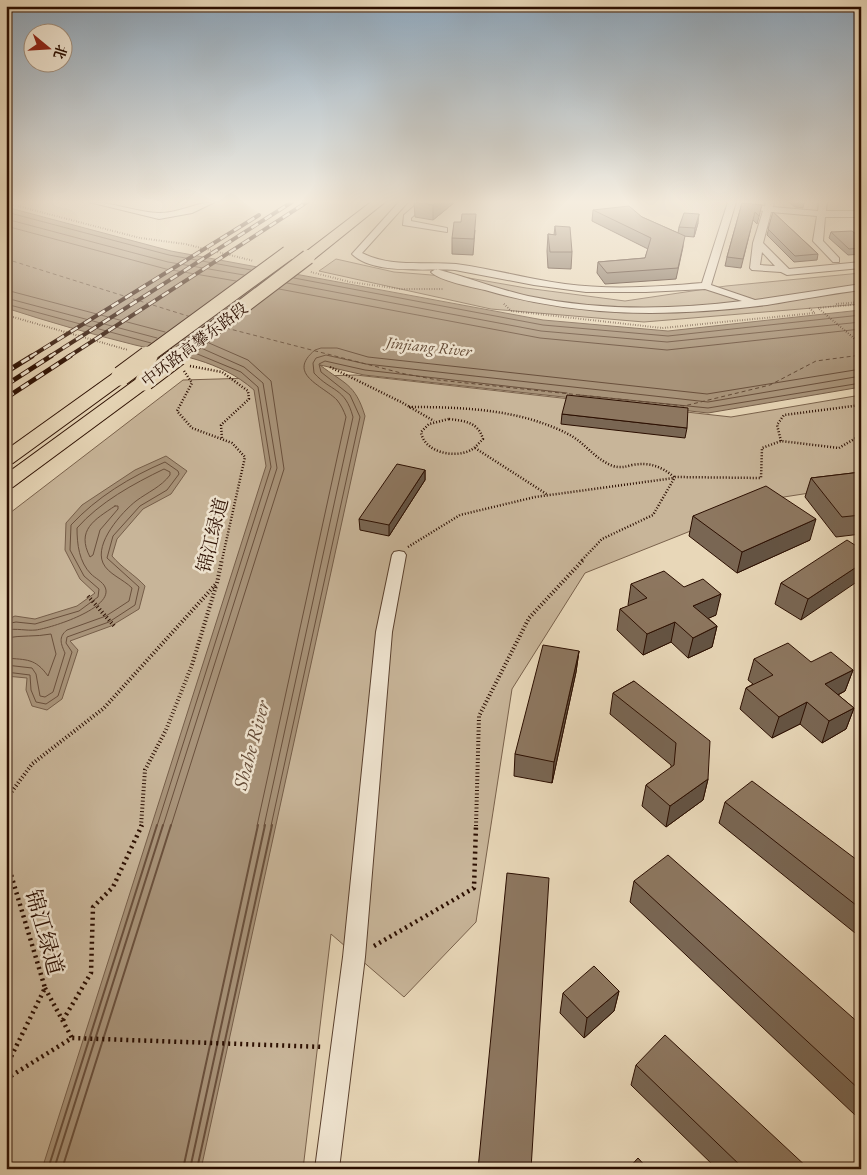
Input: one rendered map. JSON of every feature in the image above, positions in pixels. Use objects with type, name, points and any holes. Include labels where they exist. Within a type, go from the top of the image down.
[{"type":"main road","name":"中环路高攀东路段","points":[[6,460],[283,257]]},
{"type":"main road","name":"中环路高攀东路段","points":[[6,483],[145,381],[308,257]]},
{"type":"street","points":[[361,257],[366,260],[404,266],[442,266],[548,285],[599,290],[656,290],[706,286],[757,303]]},
{"type":"street","points":[[706,286],[718,257]]},
{"type":"street","points":[[756,257],[755,268],[784,269]]},
{"type":"street","points":[[772,257],[787,272],[861,265]]},
{"type":"street","points":[[833,257],[836,260]]},
{"type":"street","points":[[425,266],[435,272],[487,289],[559,305],[621,310],[699,308],[757,303],[861,287]]},
{"type":"street","points":[[326,1169],[354,957],[384,632],[399,555]]},
{"type":"path","points":[[841,303],[861,303]]},
{"type":"path","points":[[861,303],[818,308],[861,344]]},
{"type":"path","points":[[6,315],[134,352]]},
{"type":"path","name":"锦江绿道","points":[[6,1067],[45,988],[6,856],[10,794],[32,764],[104,708],[217,583],[245,456],[232,443],[192,428],[176,411],[192,383],[180,366]]},
{"type":"path","points":[[189,366],[219,370],[231,376],[248,391],[249,399],[221,425],[222,439]]},
{"type":"path","points":[[330,367],[435,422]]},
{"type":"path","points":[[781,441],[776,425],[784,415],[861,405]]},
{"type":"path","points":[[409,407],[443,407],[491,412],[547,423],[575,437],[596,456],[618,467],[646,464],[662,466],[675,478]]},
{"type":"path","points":[[459,419],[475,424],[480,428],[484,439],[475,448],[458,453],[447,453],[428,448],[420,438],[420,432],[424,427],[435,422],[459,419]]},
{"type":"path","points":[[399,555],[416,540],[460,516],[549,495],[675,478],[761,478],[762,448],[781,441],[839,448],[861,435]]},
{"type":"path","points":[[475,448],[549,495]]},
{"type":"path","points":[[354,957],[474,888],[479,716],[529,618],[602,539],[653,515],[675,478]]},
{"type":"path","points":[[63,1020],[91,974],[94,907],[113,887],[142,824],[145,770],[166,730],[192,666],[217,583]]},
{"type":"path","points":[[88,596],[115,628]]},
{"type":"path","points":[[45,988],[72,1038]]},
{"type":"path","points":[[6,1079],[72,1038],[342,1048]]},
{"type":"shaded area","points":[[336,259],[394,272],[469,278],[526,288],[625,301],[726,286],[861,273],[861,304],[644,322],[491,309],[319,271]]},
{"type":"shaded area","points":[[356,375],[731,417],[861,395],[861,485],[771,499],[585,573],[512,689],[476,922],[404,997],[331,934],[303,1169],[6,1169],[6,516],[183,380]]},
{"type":"water","points":[[6,257],[202,257],[543,320],[668,331],[861,310],[861,387],[708,413],[364,375],[320,365],[353,390],[365,416],[201,1169],[42,1169],[266,466],[254,390],[227,372],[198,360],[102,337],[6,308]]},
{"type":"water","points":[[166,456],[187,471],[171,494],[143,509],[117,539],[112,556],[145,586],[139,609],[111,626],[70,641],[78,650],[62,699],[47,710],[32,706],[26,690],[27,678],[6,676],[6,620],[15,616],[35,619],[77,606],[95,593],[80,579],[65,550],[66,523],[82,505],[135,470]]},
{"type":"building","points":[[680,257],[678,268],[607,273],[598,262]]},
{"type":"building","points":[[727,257],[744,257],[743,259]]},
{"type":"building","points":[[567,395],[688,408],[687,428],[562,414]]},
{"type":"building","points":[[397,464],[425,470],[389,525],[359,519]]},
{"type":"building","points":[[861,472],[861,515],[842,517],[811,478]]},
{"type":"building","points":[[766,486],[816,519],[742,552],[693,516]]},
{"type":"building","points":[[847,540],[861,549],[861,564],[808,599],[781,583]]},
{"type":"building","points":[[664,571],[684,587],[703,579],[721,594],[693,606],[717,626],[693,638],[675,622],[647,634],[620,609],[647,598],[631,584]]},
{"type":"building","points":[[788,643],[811,662],[831,652],[853,670],[825,684],[854,708],[829,721],[807,702],[779,717],[746,688],[773,675],[754,659]]},
{"type":"building","points":[[543,645],[579,651],[554,762],[515,754]]},
{"type":"building","points":[[634,681],[710,741],[708,779],[670,806],[646,785],[674,765],[676,743],[613,693]]},
{"type":"building","points":[[752,781],[861,863],[861,909],[725,802]]},
{"type":"building","points":[[668,855],[861,1025],[861,1091],[634,881]]},
{"type":"building","points":[[507,873],[549,878],[531,1169],[478,1169]]},
{"type":"building","points":[[594,966],[619,991],[587,1018],[563,993]]},
{"type":"building","points":[[665,1035],[809,1169],[744,1169],[636,1065]]},
{"type":"building","points":[[638,1158],[648,1169],[628,1169]]},
{"type":"ferry route","points":[[6,259],[191,317]]},
{"type":"ferry route","points":[[226,328],[405,374],[438,380],[684,406],[770,385],[816,361],[861,355]]},
{"type":"railway","points":[[30,357],[192,257]]},
{"type":"railway","points":[[49,357],[206,257]]},
{"type":"railway","points":[[68,357],[222,257]]},
{"type":"railway","points":[[6,372],[32,356]]},
{"type":"railway","points":[[6,385],[51,356]]},
{"type":"railway","points":[[6,398],[70,356]]},
{"type":"water label","name":"Jinjiang River","points":[[429,346]]},
{"type":"water label","name":"Shahe River","points":[[251,745]]}]
